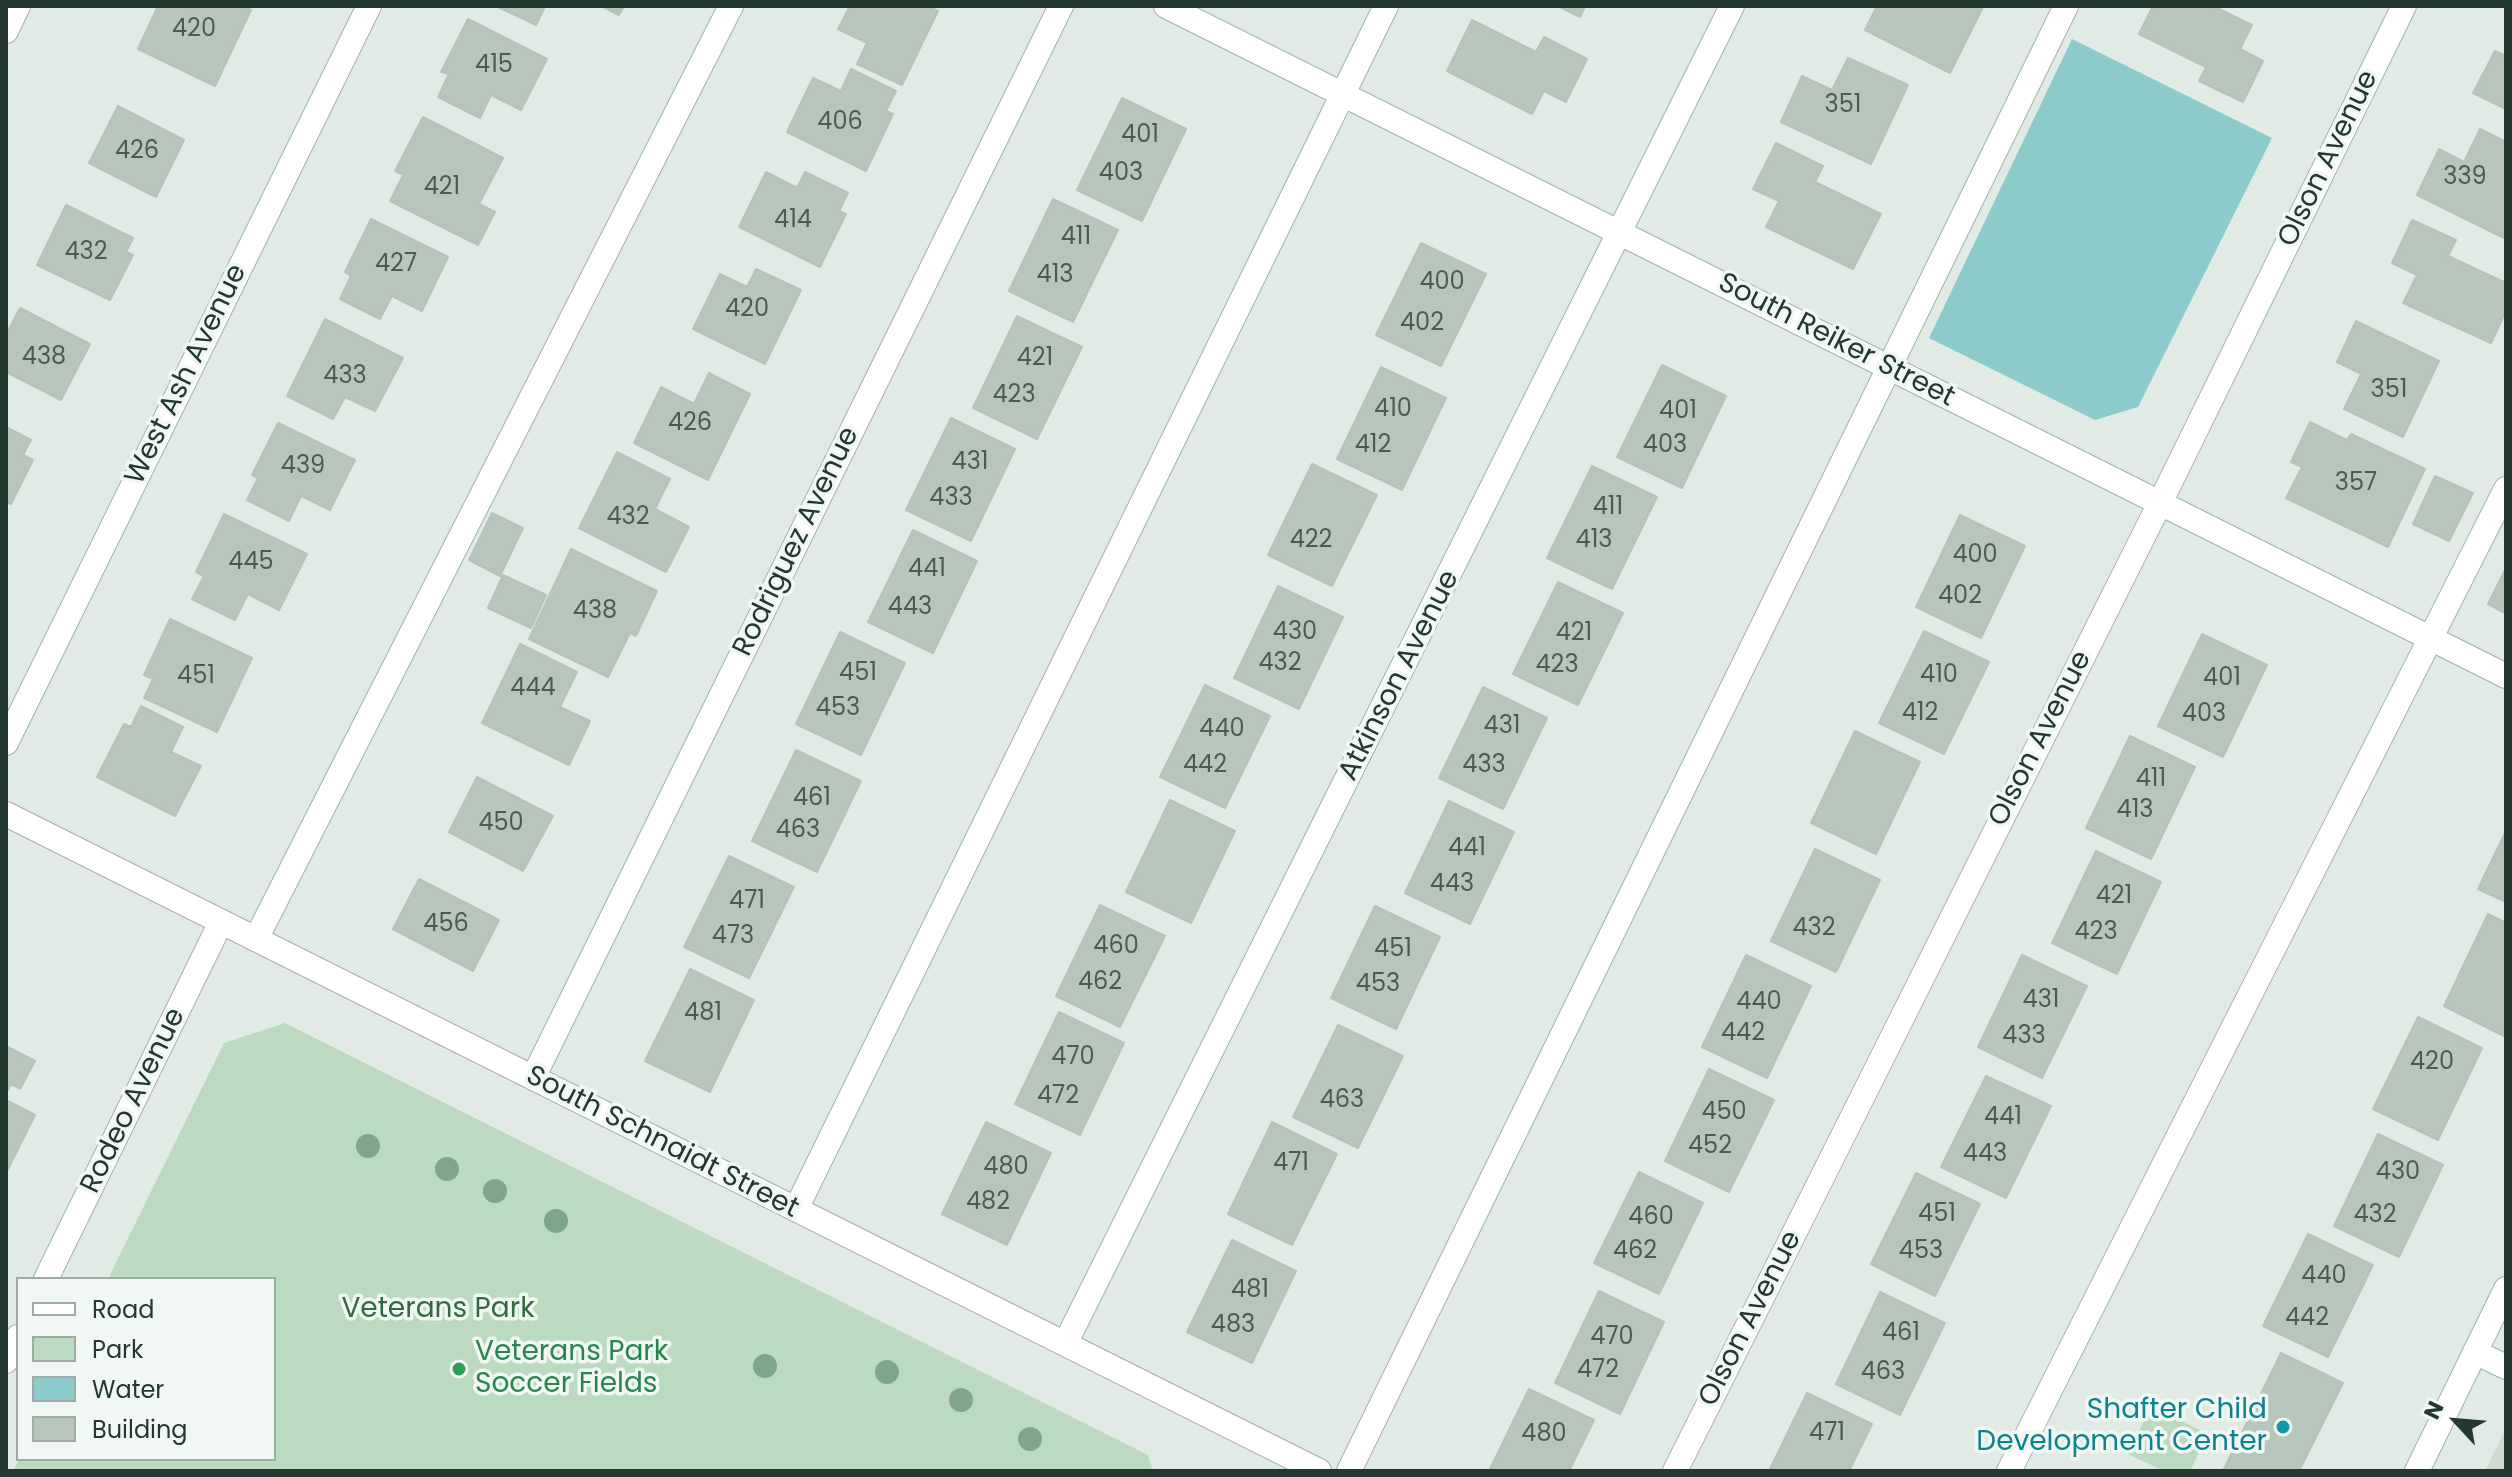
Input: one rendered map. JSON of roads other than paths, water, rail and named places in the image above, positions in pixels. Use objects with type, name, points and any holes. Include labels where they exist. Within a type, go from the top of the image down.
[{"type":"street","points":[[6,31],[18,6]]},
{"type":"street","name":"West Ash Avenue","points":[[6,743],[369,6]]},
{"type":"street","points":[[256,939],[731,6]]},
{"type":"street","name":"Rodriguez Avenue","points":[[533,1078],[1061,6]]},
{"type":"street","name":"South Reiker Street","points":[[1166,6],[2506,676]]},
{"type":"street","points":[[796,1209],[1386,6]]},
{"type":"street","name":"Atkinson Avenue","points":[[1065,1344],[1732,6]]},
{"type":"street","points":[[1349,1471],[2066,6]]},
{"type":"street","name":"Olson Avenue","points":[[1675,1471],[2160,503],[2404,6]]},
{"type":"street","points":[[2009,1471],[2506,489]]},
{"type":"street","name":"South Schnaidt Street","points":[[6,814],[1319,1471]]},
{"type":"street","name":"Rodeo Avenue","points":[[47,1277],[221,922]]},
{"type":"street","points":[[2417,1471],[2506,1289]]},
{"type":"street","points":[[6,1361],[16,1341]]},
{"type":"street","points":[[2475,1352],[2506,1367]]},
{"type":"water","points":[[2072,39],[2272,138],[2138,407],[2095,420],[1929,338]]},
{"type":"place","name":"Veterans Park Soccer Fields","points":[[459,1369]]},
{"type":"place","name":"Shafter Child Development Center","points":[[2283,1427]]},
{"type":"park label","name":"Veterans Park","points":[[438,1310]]}]
